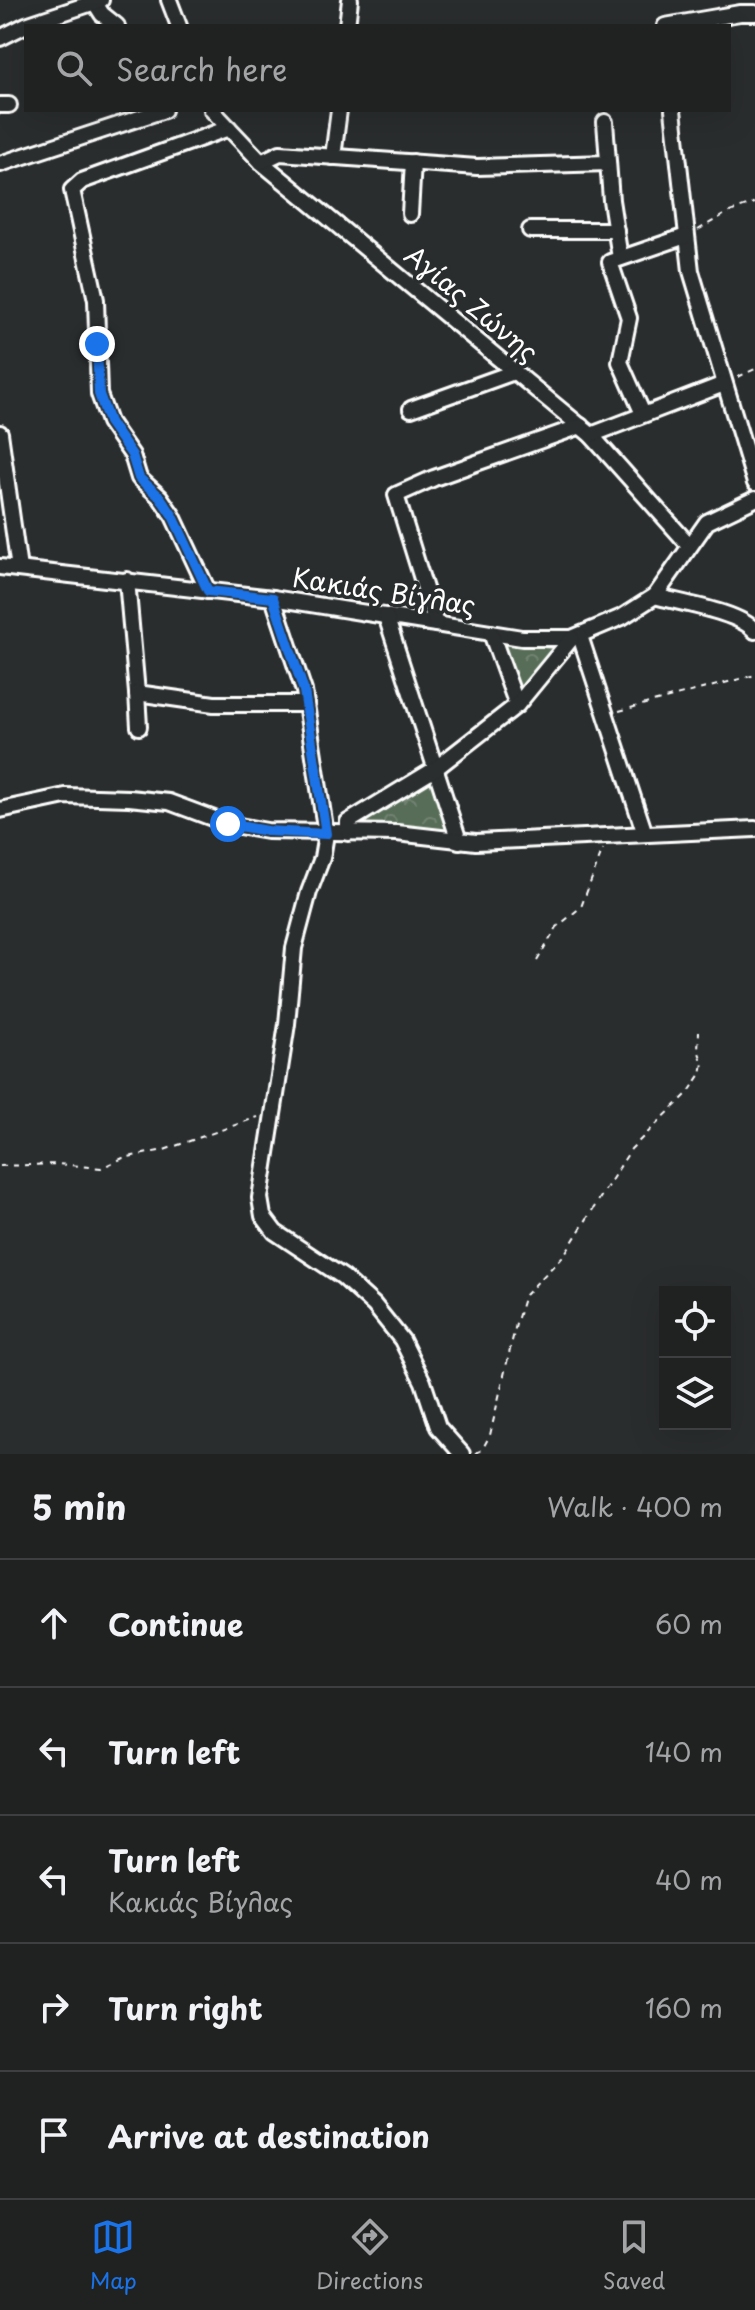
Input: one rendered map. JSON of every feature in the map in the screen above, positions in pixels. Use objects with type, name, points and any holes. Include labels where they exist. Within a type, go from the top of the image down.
[{"type":"street","points":[[169,0],[178,24]]},
{"type":"street","points":[[347,24],[350,0]]},
{"type":"street","points":[[29,24],[96,1],[102,14],[114,24]]},
{"type":"street","points":[[676,24],[728,14],[755,13]]},
{"type":"street","points":[[0,38],[24,26]]},
{"type":"street","points":[[0,164],[158,112]]},
{"type":"street","name":"Αγίας Ζώνης","points":[[214,112],[261,162],[586,430],[689,545]]},
{"type":"street","points":[[333,157],[339,112]]},
{"type":"street","points":[[673,112],[691,271],[755,483]]},
{"type":"street","points":[[605,122],[620,258]]},
{"type":"street","points":[[208,591],[173,516],[160,497],[139,478],[132,455],[109,422],[99,394],[96,300],[72,190],[82,181],[229,128]]},
{"type":"street","points":[[261,162],[280,153],[477,167],[608,163]]},
{"type":"street","points":[[410,214],[413,162]]},
{"type":"street","points":[[530,230],[616,230]]},
{"type":"street","points":[[643,414],[620,362],[629,318],[610,262],[686,236]]},
{"type":"street","points":[[411,409],[514,372]]},
{"type":"street","points":[[436,624],[396,495],[434,478],[643,414],[724,384]]},
{"type":"street","points":[[0,433],[19,569]]},
{"type":"street","points":[[755,499],[707,522],[655,596],[738,619],[755,631]]},
{"type":"street","name":"Κακιάς Βίγλας","points":[[0,567],[273,598],[537,640],[576,637],[622,617],[655,596]]},
{"type":"street","points":[[127,580],[139,727]]},
{"type":"street","points":[[273,598],[306,704],[326,828],[322,858],[294,948],[287,1024],[261,1187],[263,1216],[275,1232],[343,1277],[374,1305],[402,1340],[423,1382],[438,1427],[462,1454]]},
{"type":"street","points":[[386,616],[459,841]]},
{"type":"street","points":[[491,633],[517,705]]},
{"type":"street","points":[[348,828],[435,769],[517,705],[576,637],[607,715],[645,834]]},
{"type":"street","points":[[137,693],[214,704],[306,704]]},
{"type":"street","points":[[0,810],[65,796],[129,798],[169,802],[228,824],[267,831],[348,828],[459,841],[495,842],[755,829]]},
{"type":"path","points":[[686,236],[727,213],[755,203]]},
{"type":"path","points":[[724,384],[755,369]]},
{"type":"path","points":[[607,715],[755,675]]},
{"type":"path","points":[[537,961],[557,927],[581,907],[602,853],[605,836]]},
{"type":"path","points":[[475,1454],[482,1450],[490,1435],[525,1295],[564,1255],[631,1149],[688,1093],[701,1074],[703,1063],[698,1050],[699,1032]]},
{"type":"path","points":[[0,1166],[58,1164],[101,1168],[123,1158],[164,1150],[275,1110]]},
{"type":"green space","points":[[498,642],[551,648],[553,654],[517,695]]},
{"type":"green space","points":[[430,777],[449,831],[366,825],[366,816]]},
{"type":"route","points":[[97,344],[99,394],[109,422],[132,455],[139,478],[160,497],[173,516],[208,591],[273,598],[304,691],[326,834],[285,833],[228,824]]}]
